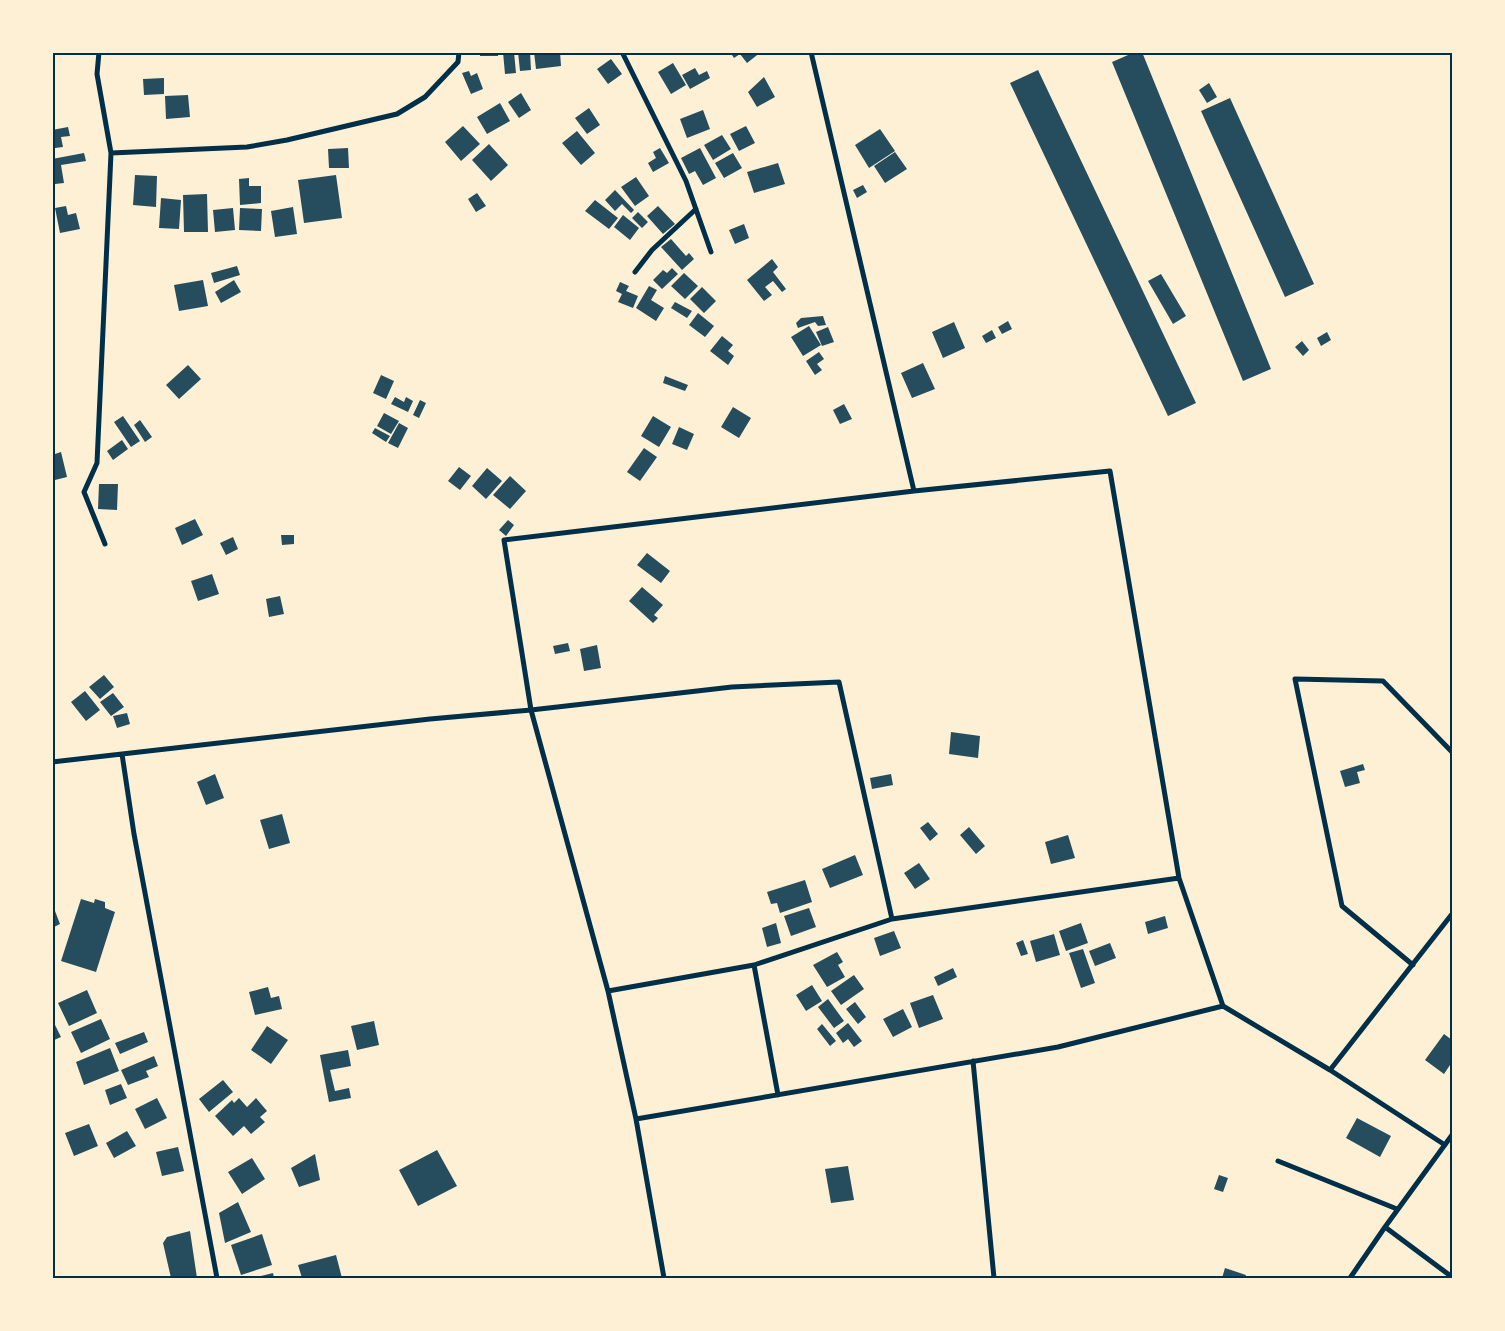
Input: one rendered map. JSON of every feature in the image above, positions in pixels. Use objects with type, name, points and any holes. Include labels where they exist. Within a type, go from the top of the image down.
[{"type":"street","points":[[99,52],[97,74],[111,153],[97,464],[84,492],[105,544]]},
{"type":"street","points":[[111,153],[247,146],[286,140],[398,114],[426,97],[458,62],[459,52]]},
{"type":"street","points":[[622,52],[686,181],[711,252]]},
{"type":"street","points":[[811,52],[914,491]]},
{"type":"street","points":[[635,272],[652,250],[696,208]]},
{"type":"street","points":[[664,1278],[636,1119],[608,991],[531,710],[504,540],[914,491],[1110,472],[1179,878],[1223,1006],[1330,1070],[1445,1145]]},
{"type":"street","points":[[1413,965],[1342,906],[1295,679],[1383,681],[1452,752]]},
{"type":"street","points":[[52,762],[732,687],[839,682],[892,919]]},
{"type":"street","points":[[122,754],[134,834],[217,1278]]},
{"type":"street","points":[[608,991],[754,965],[892,919],[1179,878]]},
{"type":"street","points":[[1330,1070],[1452,914]]},
{"type":"street","points":[[754,965],[778,1095]]},
{"type":"street","points":[[636,1119],[1058,1047],[1223,1006]]},
{"type":"street","points":[[973,1061],[994,1278]]},
{"type":"street","points":[[1350,1278],[1384,1227],[1452,1135]]},
{"type":"street","points":[[1278,1162],[1397,1209]]},
{"type":"street","points":[[1384,1227],[1452,1278]]},
{"type":"building","points":[[480,52],[498,52],[498,56],[480,56]]},
{"type":"building","points":[[503,52],[514,52],[516,73],[505,74]]},
{"type":"building","points":[[518,52],[530,52],[531,70],[520,71]]},
{"type":"building","points":[[534,52],[560,52],[561,66],[536,69]]},
{"type":"building","points":[[730,52],[761,52],[747,63],[740,54],[734,58]]},
{"type":"building","points":[[1135,52],[1142,52],[1271,369],[1243,381],[1112,62]]},
{"type":"building","points":[[611,59],[622,74],[608,84],[597,69]]},
{"type":"building","points":[[673,63],[686,85],[671,94],[658,72]]},
{"type":"building","points":[[695,68],[699,75],[707,71],[710,78],[690,89],[682,75]]},
{"type":"building","points":[[1038,70],[1196,403],[1168,416],[1010,83]]},
{"type":"building","points":[[469,71],[471,76],[477,73],[483,89],[471,94],[462,73]]},
{"type":"building","points":[[764,77],[775,97],[757,107],[748,92]]},
{"type":"building","points":[[164,78],[164,94],[144,95],[143,79]]},
{"type":"building","points":[[1209,83],[1217,97],[1207,103],[1199,90]]},
{"type":"building","points":[[521,93],[531,110],[519,118],[508,102]]},
{"type":"building","points":[[188,95],[190,117],[166,119],[165,96]]},
{"type":"building","points":[[1230,98],[1314,284],[1285,297],[1201,111]]},
{"type":"building","points":[[500,103],[510,121],[487,134],[477,117]]},
{"type":"building","points":[[589,108],[600,125],[587,134],[575,118]]},
{"type":"building","points":[[703,110],[710,129],[687,138],[680,119]]},
{"type":"building","points":[[463,126],[480,144],[461,161],[445,142]]},
{"type":"building","points":[[746,126],[755,143],[739,151],[730,134]]},
{"type":"building","points":[[68,127],[70,136],[61,137],[63,147],[55,148],[52,130]]},
{"type":"building","points":[[880,129],[895,151],[869,168],[855,145]]},
{"type":"building","points":[[577,131],[595,153],[581,165],[562,143]]},
{"type":"building","points":[[722,135],[731,149],[713,160],[704,145]]},
{"type":"building","points":[[489,144],[508,165],[491,181],[472,160]]},
{"type":"building","points":[[348,148],[349,168],[329,168],[328,149]]},
{"type":"building","points":[[660,148],[669,163],[653,172],[648,163],[656,158],[653,152]]},
{"type":"building","points":[[700,148],[716,178],[703,185],[695,171],[689,174],[681,158]]},
{"type":"building","points":[[895,152],[907,169],[885,183],[874,166]]},
{"type":"building","points":[[84,153],[86,161],[61,165],[64,183],[55,184],[52,159]]},
{"type":"building","points":[[733,153],[742,168],[724,178],[715,163]]},
{"type":"building","points":[[778,163],[785,184],[754,193],[747,172]]},
{"type":"building","points":[[135,175],[157,176],[156,207],[133,205]]},
{"type":"building","points":[[336,175],[342,218],[304,223],[298,180]]},
{"type":"building","points":[[636,177],[649,196],[635,206],[621,187]]},
{"type":"building","points":[[249,178],[249,186],[261,186],[261,203],[240,205],[239,179]]},
{"type":"building","points":[[863,185],[867,192],[857,198],[853,190]]},
{"type":"building","points":[[615,190],[634,210],[631,213],[622,204],[615,211],[605,200]]},
{"type":"building","points":[[477,193],[486,206],[476,212],[468,199]]},
{"type":"building","points":[[207,194],[208,232],[184,232],[183,195]]},
{"type":"building","points":[[161,198],[181,200],[179,229],[159,228]]},
{"type":"building","points":[[595,200],[618,218],[609,229],[585,211]]},
{"type":"building","points":[[66,206],[68,215],[76,213],[80,229],[60,233],[55,208]]},
{"type":"building","points":[[658,206],[675,224],[663,234],[647,216]]},
{"type":"building","points":[[293,207],[297,234],[275,237],[271,211]]},
{"type":"building","points":[[233,208],[235,230],[215,232],[213,210]]},
{"type":"building","points":[[240,208],[262,209],[261,231],[239,230]]},
{"type":"building","points":[[638,212],[648,222],[642,228],[632,218]]},
{"type":"building","points":[[623,215],[639,228],[630,240],[614,227]]},
{"type":"building","points":[[744,224],[749,238],[735,244],[729,230]]},
{"type":"building","points":[[671,239],[686,256],[689,253],[694,259],[682,270],[661,247]]},
{"type":"building","points":[[772,259],[778,267],[773,272],[786,289],[782,292],[773,281],[765,287],[772,295],[764,301],[747,280]]},
{"type":"building","points":[[237,266],[240,275],[214,283],[211,273]]},
{"type":"building","points":[[672,268],[678,274],[662,289],[653,280],[663,270],[667,273]]},
{"type":"building","points":[[684,273],[698,286],[685,299],[671,286]]},
{"type":"building","points":[[1161,274],[1186,316],[1173,324],[1148,281]]},
{"type":"building","points":[[203,280],[208,306],[179,311],[174,285]]},
{"type":"building","points":[[234,280],[241,292],[221,303],[215,292]]},
{"type":"building","points":[[620,282],[629,286],[626,291],[638,296],[633,308],[618,302],[622,294],[616,291]]},
{"type":"building","points":[[649,286],[657,290],[651,300],[664,308],[656,321],[636,308]]},
{"type":"building","points":[[702,287],[716,301],[704,313],[690,299]]},
{"type":"building","points":[[675,302],[692,311],[687,318],[671,308]]},
{"type":"building","points":[[698,313],[714,326],[705,337],[689,325]]},
{"type":"building","points":[[823,316],[826,325],[818,326],[815,322],[798,328],[796,323],[801,318]]},
{"type":"building","points":[[1008,321],[1012,329],[1002,334],[998,327]]},
{"type":"building","points":[[954,322],[965,348],[943,358],[932,332]]},
{"type":"building","points":[[809,326],[821,345],[803,356],[791,337]]},
{"type":"building","points":[[828,327],[834,342],[822,346],[816,332]]},
{"type":"building","points":[[992,330],[996,338],[986,343],[982,336]]},
{"type":"building","points":[[1327,332],[1331,340],[1321,346],[1317,338]]},
{"type":"building","points":[[722,336],[733,345],[728,351],[734,356],[728,365],[710,351]]},
{"type":"building","points":[[1302,341],[1309,350],[1303,356],[1295,347]]},
{"type":"building","points":[[819,352],[824,359],[817,364],[822,370],[815,375],[806,361]]},
{"type":"building","points":[[923,363],[935,389],[912,398],[901,373]]},
{"type":"building","points":[[188,365],[201,379],[179,399],[166,385]]},
{"type":"building","points":[[381,375],[394,381],[386,399],[373,393]]},
{"type":"building","points":[[665,376],[688,385],[685,391],[663,383]]},
{"type":"building","points":[[395,397],[404,402],[406,397],[413,401],[408,412],[391,404]]},
{"type":"building","points":[[420,400],[426,403],[419,418],[413,415]]},
{"type":"building","points":[[844,404],[852,419],[840,424],[833,410]]},
{"type":"building","points":[[733,407],[751,418],[739,438],[721,427]]},
{"type":"building","points":[[384,413],[399,421],[391,434],[377,426]]},
{"type":"building","points":[[123,416],[140,441],[131,447],[114,422]]},
{"type":"building","points":[[653,416],[671,427],[659,447],[641,436]]},
{"type":"building","points":[[140,420],[152,437],[145,442],[134,425]]},
{"type":"building","points":[[399,423],[408,428],[398,448],[388,443]]},
{"type":"building","points":[[679,427],[694,434],[687,450],[672,444]]},
{"type":"building","points":[[375,428],[390,436],[386,442],[372,433]]},
{"type":"building","points":[[122,440],[128,449],[113,460],[107,451]]},
{"type":"building","points":[[644,448],[657,457],[640,481],[627,472]]},
{"type":"building","points":[[61,452],[67,477],[55,480],[52,470],[52,455]]},
{"type":"building","points":[[459,467],[471,476],[460,490],[448,481]]},
{"type":"building","points":[[487,468],[502,481],[486,499],[472,486]]},
{"type":"building","points":[[510,476],[526,491],[510,509],[493,495]]},
{"type":"building","points":[[99,484],[118,484],[117,510],[98,509]]},
{"type":"building","points":[[195,519],[203,535],[182,545],[175,528]]},
{"type":"building","points":[[508,520],[514,525],[506,536],[499,530]]},
{"type":"building","points":[[281,535],[294,535],[294,544],[282,545]]},
{"type":"building","points":[[233,537],[238,549],[226,555],[220,543]]},
{"type":"building","points":[[647,553],[670,571],[661,583],[637,565]]},
{"type":"building","points":[[212,574],[219,594],[198,601],[191,581]]},
{"type":"building","points":[[642,587],[663,605],[654,615],[658,618],[653,623],[629,601]]},
{"type":"building","points":[[280,596],[284,614],[269,617],[266,599]]},
{"type":"building","points":[[568,643],[570,651],[555,654],[553,646]]},
{"type":"building","points":[[597,645],[601,668],[584,671],[580,649]]},
{"type":"building","points":[[104,675],[114,687],[100,699],[89,687]]},
{"type":"building","points":[[85,691],[100,710],[86,721],[71,702]]},
{"type":"building","points":[[113,693],[124,707],[111,716],[100,702]]},
{"type":"building","points":[[127,713],[130,724],[117,728],[113,716]]},
{"type":"building","points":[[951,732],[980,736],[978,758],[949,754]]},
{"type":"building","points":[[1363,764],[1365,770],[1357,772],[1360,783],[1345,787],[1340,771]]},
{"type":"building","points":[[215,774],[224,798],[206,805],[197,782]]},
{"type":"building","points":[[891,774],[893,785],[872,789],[870,778]]},
{"type":"building","points":[[282,814],[290,843],[269,849],[260,820]]},
{"type":"building","points":[[928,822],[938,834],[930,841],[920,828]]},
{"type":"building","points":[[969,827],[985,846],[976,854],[960,835]]},
{"type":"building","points":[[1068,835],[1075,858],[1051,864],[1045,842]]},
{"type":"building","points":[[855,855],[863,875],[830,888],[822,869]]},
{"type":"building","points":[[919,863],[930,879],[915,889],[904,873]]},
{"type":"building","points":[[805,880],[812,902],[780,913],[777,903],[771,904],[767,892]]},
{"type":"building","points":[[81,899],[94,903],[95,899],[105,902],[105,908],[115,912],[96,972],[61,961]]},
{"type":"building","points":[[809,908],[816,927],[791,936],[784,916]]},
{"type":"building","points":[[55,911],[60,924],[52,928],[52,912]]},
{"type":"building","points":[[1165,916],[1168,928],[1148,934],[1145,922]]},
{"type":"building","points":[[776,923],[781,943],[767,947],[762,928]]},
{"type":"building","points":[[1081,923],[1088,943],[1066,951],[1059,931]]},
{"type":"building","points":[[894,931],[901,948],[880,956],[874,938]]},
{"type":"building","points":[[1054,934],[1060,955],[1036,962],[1030,941]]},
{"type":"building","points":[[1023,940],[1028,954],[1021,956],[1016,943]]},
{"type":"building","points":[[1110,943],[1116,958],[1095,966],[1089,951]]},
{"type":"building","points":[[1083,949],[1095,983],[1081,988],[1069,953]]},
{"type":"building","points":[[837,952],[843,962],[838,965],[845,977],[827,987],[813,965]]},
{"type":"building","points":[[953,968],[957,977],[938,986],[934,977]]},
{"type":"building","points":[[854,975],[864,989],[841,1005],[831,991]]},
{"type":"building","points":[[812,985],[822,1001],[806,1011],[796,995]]},
{"type":"building","points":[[268,987],[271,998],[279,996],[282,1009],[255,1015],[249,992]]},
{"type":"building","points":[[87,990],[97,1013],[69,1026],[58,1003]]},
{"type":"building","points":[[933,995],[943,1019],[919,1028],[910,1003]]},
{"type":"building","points":[[828,999],[844,1021],[834,1028],[818,1007]]},
{"type":"building","points":[[855,1002],[866,1017],[858,1024],[846,1009]]},
{"type":"building","points":[[903,1009],[912,1027],[893,1037],[883,1019]]},
{"type":"building","points":[[52,1019],[61,1037],[52,1041]]},
{"type":"building","points":[[101,1019],[110,1039],[81,1053],[71,1032]]},
{"type":"building","points":[[374,1021],[379,1045],[357,1050],[351,1026]]},
{"type":"building","points":[[848,1023],[862,1041],[854,1047],[848,1039],[843,1043],[836,1033]]},
{"type":"building","points":[[822,1024],[836,1041],[830,1046],[817,1029]]},
{"type":"building","points":[[267,1026],[288,1040],[271,1064],[251,1050]]},
{"type":"building","points":[[144,1032],[148,1042],[120,1054],[115,1043]]},
{"type":"building","points":[[1444,1034],[1452,1040],[1452,1062],[1444,1074],[1425,1060]]},
{"type":"building","points":[[110,1048],[119,1071],[84,1085],[76,1062]]},
{"type":"building","points":[[348,1050],[351,1066],[330,1070],[335,1091],[349,1088],[351,1098],[329,1102],[320,1055]]},
{"type":"building","points":[[154,1056],[158,1066],[146,1071],[149,1077],[128,1085],[121,1070]]},
{"type":"building","points":[[223,1080],[233,1092],[209,1112],[199,1099]]},
{"type":"building","points":[[121,1084],[127,1098],[110,1105],[105,1090]]},
{"type":"building","points":[[157,1098],[167,1118],[145,1129],[135,1109]]},
{"type":"building","points":[[239,1098],[247,1107],[256,1098],[267,1111],[260,1117],[265,1122],[251,1134],[244,1126],[233,1136],[215,1116],[232,1100],[234,1103]]},
{"type":"building","points":[[1357,1118],[1391,1136],[1380,1157],[1346,1138]]},
{"type":"building","points":[[89,1124],[98,1146],[74,1156],[65,1133]]},
{"type":"building","points":[[127,1131],[136,1146],[114,1158],[106,1143]]},
{"type":"building","points":[[178,1147],[184,1171],[162,1176],[156,1152]]},
{"type":"building","points":[[437,1150],[457,1186],[418,1206],[399,1170]]},
{"type":"building","points":[[315,1154],[320,1180],[299,1187],[291,1168]]},
{"type":"building","points":[[252,1158],[265,1179],[242,1194],[228,1172]]},
{"type":"building","points":[[848,1166],[854,1200],[831,1203],[825,1169]]},
{"type":"building","points":[[1219,1175],[1228,1178],[1223,1192],[1214,1189]]},
{"type":"building","points":[[238,1202],[251,1232],[225,1243],[219,1213]]},
{"type":"building","points":[[190,1231],[197,1278],[171,1278],[163,1243],[167,1237]]},
{"type":"building","points":[[262,1234],[272,1265],[241,1275],[231,1245]]},
{"type":"building","points":[[336,1255],[342,1278],[302,1278],[298,1265]]},
{"type":"building","points":[[1225,1268],[1246,1275],[1245,1278],[1222,1278]]},
{"type":"building","points":[[273,1273],[274,1278],[253,1278]]}]
